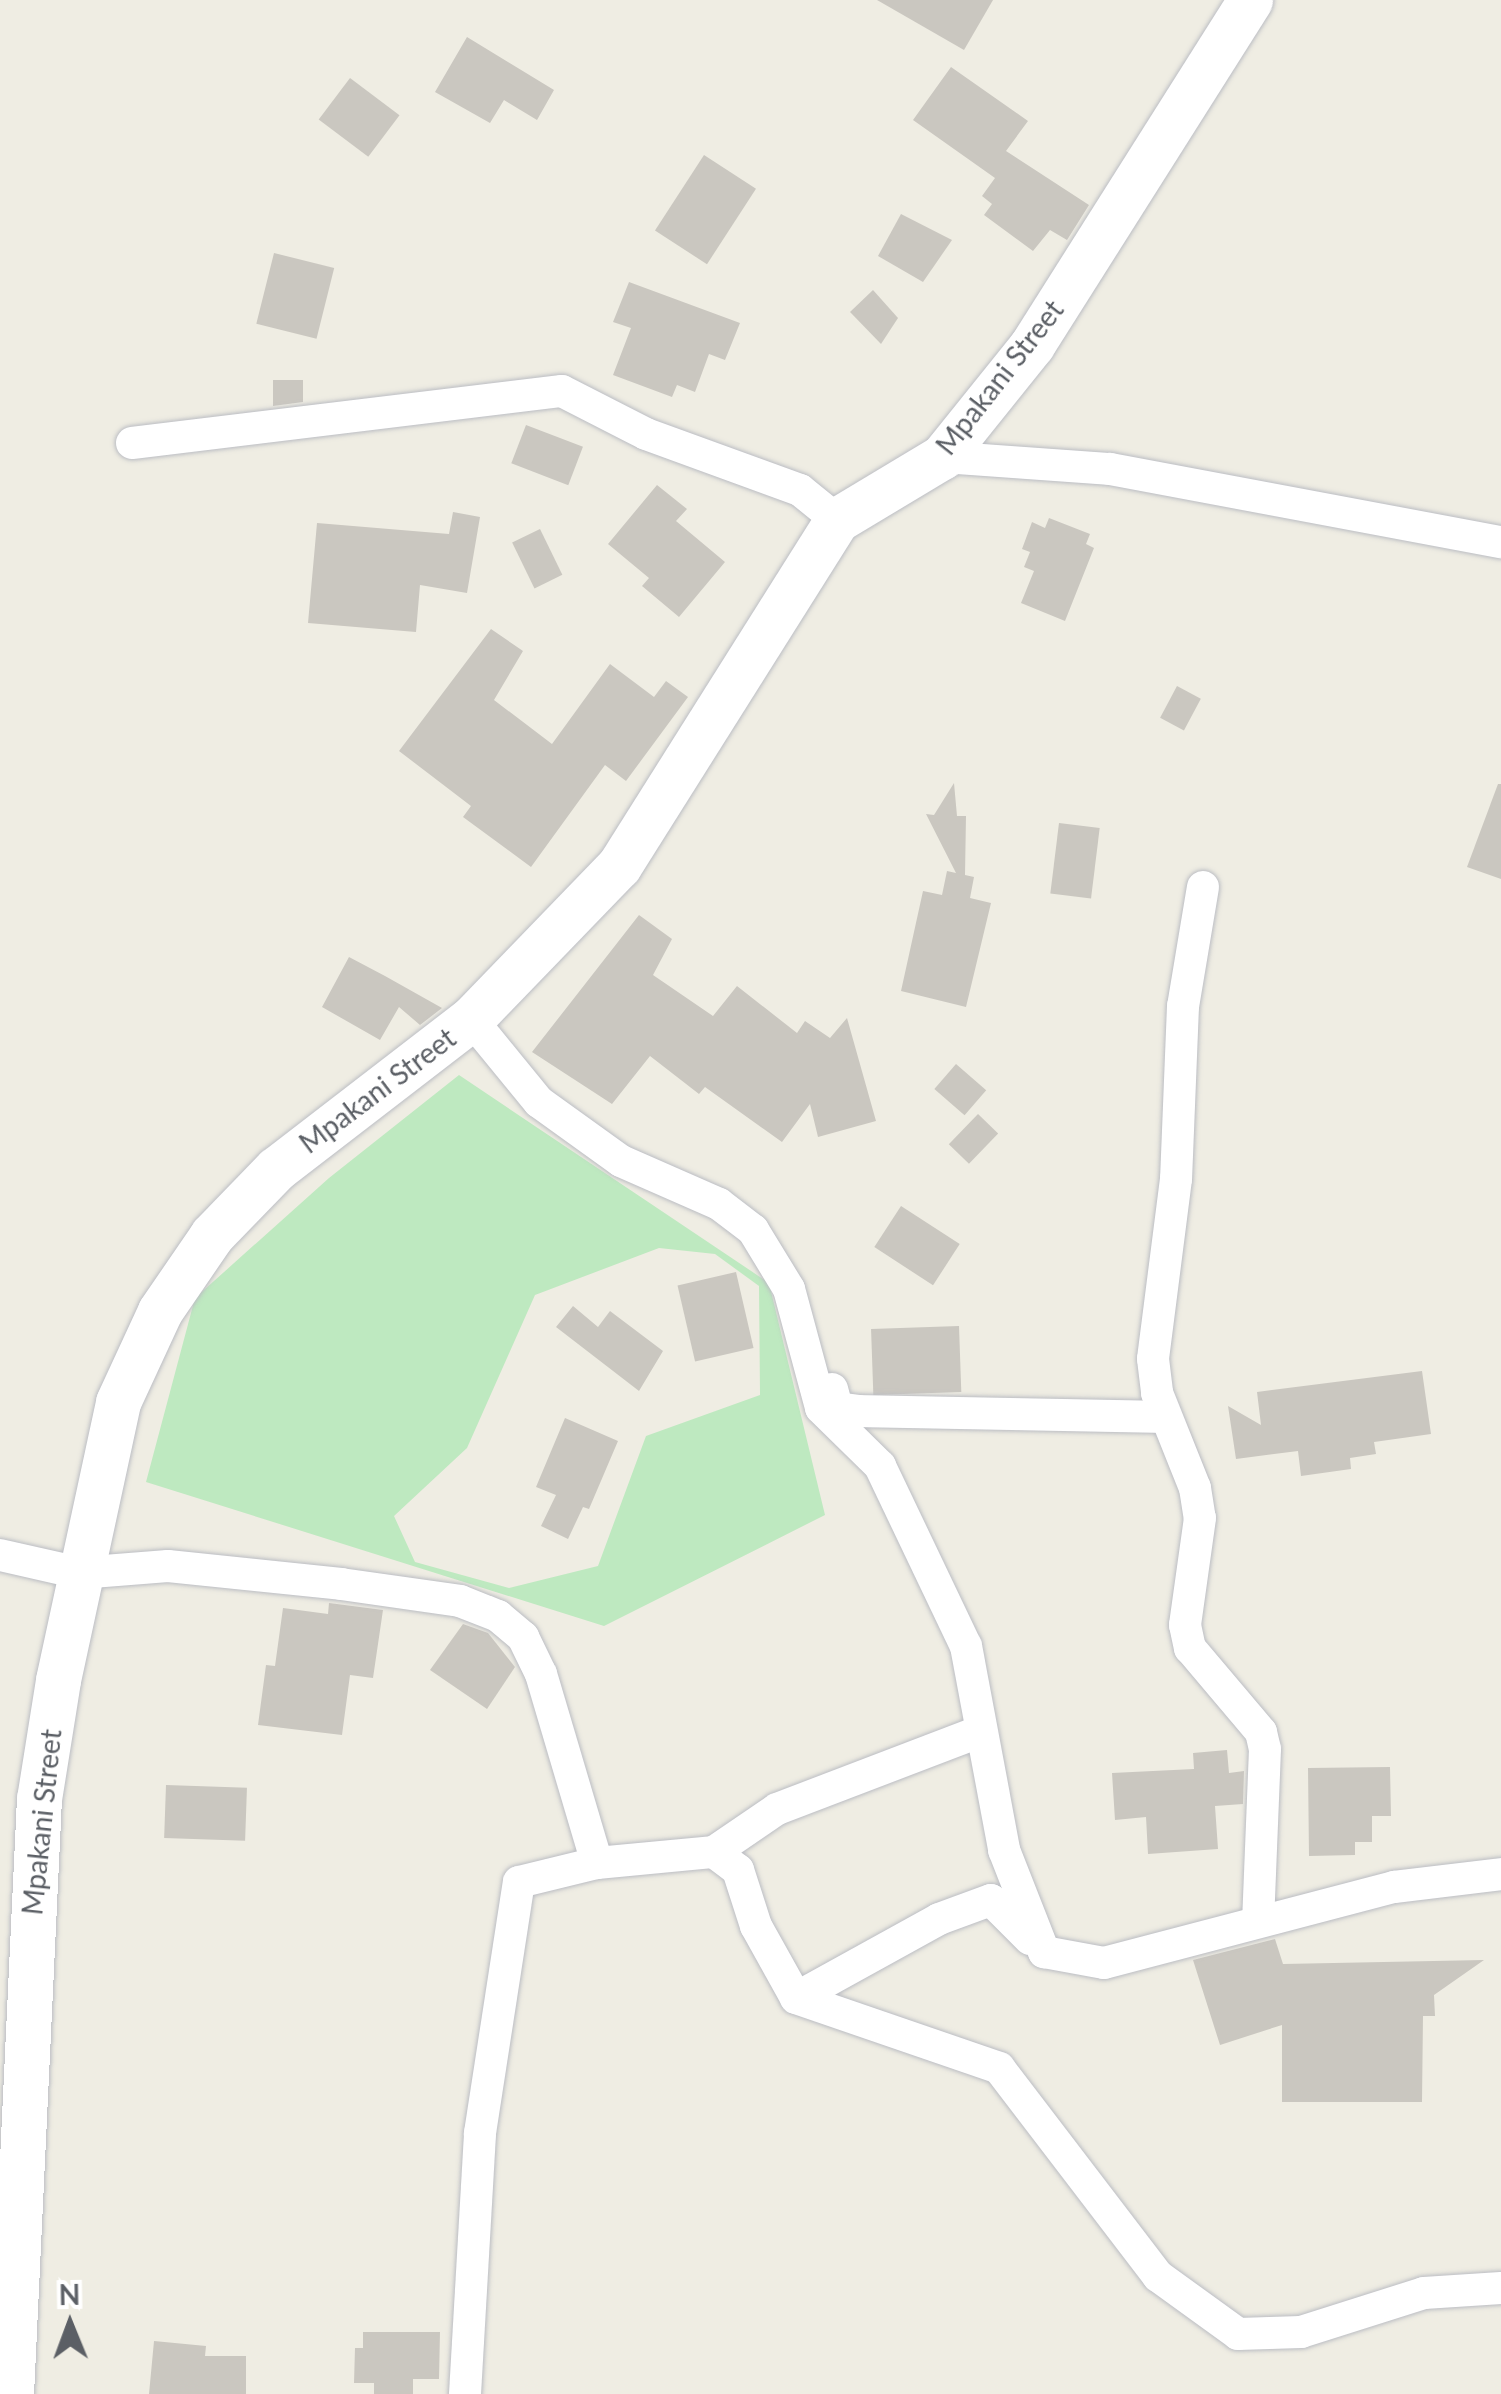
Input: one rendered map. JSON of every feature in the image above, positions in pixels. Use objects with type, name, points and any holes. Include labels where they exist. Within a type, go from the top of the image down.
[{"type":"street","name":"Mpakani Street","points":[[11,2394],[12,2220],[39,1799],[79,1573],[118,1402],[160,1311],[212,1235],[276,1169],[471,1019],[620,866],[836,520],[942,456],[1032,345],[1250,0]]},
{"type":"street","points":[[132,443],[562,391],[646,434],[800,490],[836,520]]},
{"type":"street","points":[[942,456],[1110,469],[1501,542]]},
{"type":"street","points":[[1203,887],[1184,1006],[1176,1179],[1154,1313],[1153,1359],[1164,1418],[1195,1488],[1200,1518],[1185,1625],[1190,1648],[1261,1732],[1266,1748],[1258,1920]]},
{"type":"street","points":[[471,1019],[539,1102],[621,1161],[719,1204],[753,1230],[789,1289],[822,1408],[880,1466],[966,1646],[1004,1850],[1044,1952]]},
{"type":"street","points":[[752,1210],[802,1278],[837,1408],[1164,1418]]},
{"type":"street","points":[[0,1554],[79,1573],[122,1565],[230,1572],[460,1601],[498,1616],[523,1637],[541,1674],[597,1862]]},
{"type":"street","points":[[464,2394],[480,2133],[519,1882],[597,1862],[714,1852],[777,1809],[981,1731]]},
{"type":"street","points":[[714,1852],[738,1870],[756,1926],[796,1998],[1000,2068],[1158,2276],[1238,2334],[1301,2332],[1424,2293],[1501,2288]]},
{"type":"street","points":[[796,1998],[940,1919],[991,1900],[1044,1952],[1104,1963],[1394,1887],[1501,1874]]},
{"type":"green space","points":[[459,1075],[769,1283],[825,1515],[604,1626],[146,1482],[195,1298],[329,1178]],"holes":[[[659,1248],[715,1254],[759,1286],[760,1395],[646,1436],[598,1566],[509,1588],[415,1562],[394,1516],[467,1448],[535,1295]]]},
{"type":"building","points":[[877,0],[993,0],[964,50]]},
{"type":"building","points":[[467,37],[554,90],[537,120],[504,100],[490,123],[435,92]]},
{"type":"building","points":[[951,67],[1028,121],[1006,151],[1089,205],[1067,240],[1050,230],[1033,251],[984,215],[992,204],[982,196],[995,178],[913,120]]},
{"type":"building","points":[[350,78],[400,115],[368,157],[319,120]]},
{"type":"building","points":[[704,155],[756,189],[707,264],[655,230]]},
{"type":"building","points":[[901,214],[952,240],[923,282],[878,256]]},
{"type":"building","points":[[274,253],[334,268],[316,339],[256,324]]},
{"type":"building","points":[[629,282],[740,323],[725,360],[709,354],[695,392],[677,385],[672,397],[613,375],[631,328],[613,322]]},
{"type":"building","points":[[873,290],[898,318],[881,344],[850,312]]},
{"type":"building","points":[[273,380],[303,380],[303,402],[273,406]]},
{"type":"building","points":[[526,425],[583,447],[568,485],[511,463]]},
{"type":"building","points":[[657,485],[687,509],[676,521],[725,562],[679,617],[642,586],[649,578],[608,544]]},
{"type":"building","points":[[453,512],[480,517],[467,593],[420,585],[416,632],[308,623],[317,523],[449,534]]},
{"type":"building","points":[[1049,518],[1090,534],[1086,544],[1094,548],[1065,621],[1021,603],[1034,571],[1024,567],[1030,552],[1022,549],[1032,522],[1045,528]]},
{"type":"building","points":[[540,529],[562,575],[534,588],[512,543]]},
{"type":"building","points":[[491,629],[523,651],[494,700],[552,744],[610,664],[654,697],[666,681],[688,697],[626,781],[605,765],[531,867],[463,817],[471,806],[399,751]]},
{"type":"building","points":[[1177,686],[1201,699],[1184,730],[1160,718]]},
{"type":"building","points":[[954,783],[957,816],[966,816],[965,875],[974,877],[970,898],[991,903],[966,1007],[901,991],[923,891],[942,895],[947,871],[956,873],[926,814],[934,815]]},
{"type":"building","points":[[1501,784],[1501,879],[1467,867]]},
{"type":"building","points":[[1059,823],[1100,828],[1091,898],[1050,893]]},
{"type":"building","points":[[639,915],[672,939],[653,975],[713,1016],[737,986],[797,1033],[805,1021],[830,1038],[847,1018],[876,1121],[818,1137],[810,1104],[782,1142],[705,1087],[699,1094],[650,1056],[612,1104],[532,1052]]},
{"type":"building","points":[[349,957],[442,1008],[420,1025],[399,1007],[380,1040],[322,1007]]},
{"type":"building","points":[[956,1064],[986,1090],[965,1115],[934,1089]]},
{"type":"building","points":[[978,1114],[998,1133],[969,1164],[949,1144]]},
{"type":"building","points":[[901,1206],[960,1244],[933,1285],[874,1247]]},
{"type":"building","points":[[736,1272],[754,1348],[695,1361],[678,1285]]},
{"type":"building","points":[[573,1306],[598,1327],[610,1311],[663,1351],[639,1391],[556,1327]]},
{"type":"building","points":[[959,1326],[961,1392],[873,1395],[871,1329]]},
{"type":"building","points":[[1422,1371],[1431,1434],[1374,1442],[1376,1454],[1350,1458],[1351,1469],[1301,1476],[1298,1451],[1236,1459],[1228,1406],[1261,1425],[1257,1392]]},
{"type":"building","points":[[565,1418],[618,1441],[589,1509],[583,1507],[568,1539],[541,1526],[556,1495],[536,1487]]},
{"type":"building","points":[[329,1603],[383,1610],[373,1678],[350,1675],[342,1735],[258,1725],[266,1665],[275,1666],[283,1608],[328,1614]]},
{"type":"building","points":[[463,1624],[488,1633],[515,1667],[487,1709],[430,1670]]},
{"type":"building","points":[[1227,1750],[1229,1773],[1244,1771],[1243,1804],[1215,1806],[1218,1849],[1148,1854],[1146,1817],[1115,1820],[1112,1773],[1194,1769],[1193,1753]]},
{"type":"building","points":[[1390,1767],[1391,1816],[1372,1816],[1372,1842],[1355,1842],[1355,1855],[1309,1856],[1308,1768]]},
{"type":"building","points":[[166,1785],[247,1788],[245,1841],[164,1838]]},
{"type":"building","points":[[1275,1939],[1283,1964],[1484,1960],[1434,1995],[1435,2016],[1423,2016],[1422,2102],[1282,2102],[1282,2025],[1220,2045],[1193,1960]]},
{"type":"building","points":[[363,2332],[440,2332],[439,2379],[413,2379],[413,2394],[374,2394],[374,2383],[354,2383],[355,2348],[363,2348]]},
{"type":"building","points":[[154,2341],[206,2346],[205,2356],[246,2356],[246,2394],[149,2394]]}]
